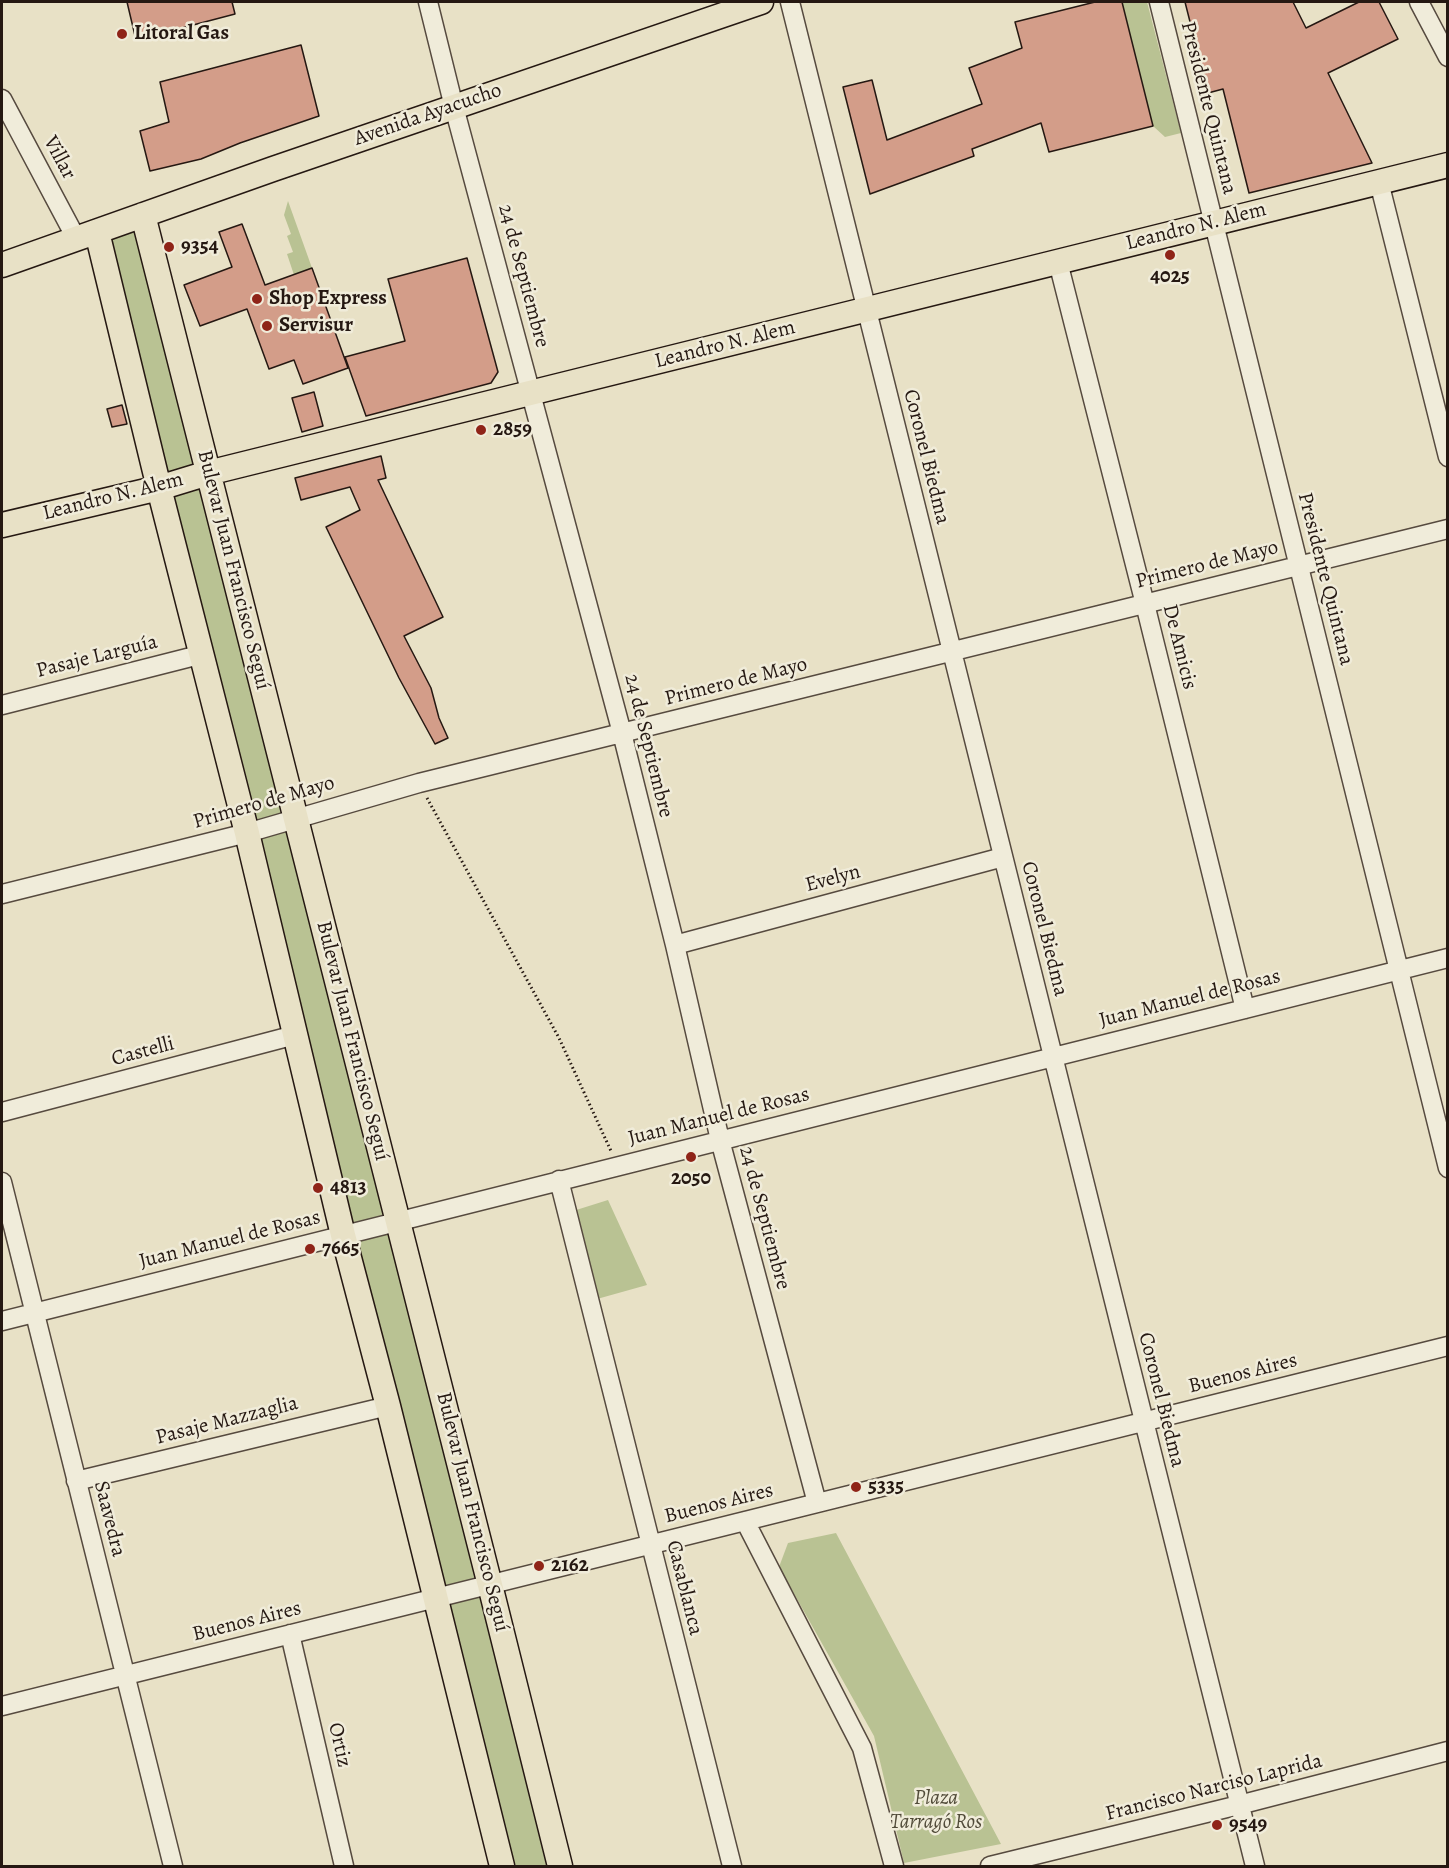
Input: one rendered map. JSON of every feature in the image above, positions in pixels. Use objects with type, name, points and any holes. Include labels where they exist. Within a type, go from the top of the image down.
[{"type":"main road","name":"Avenida Ayacucho","points":[[2,265],[273,169],[761,2]]},
{"type":"main road","name":"Leandro N. Alem","points":[[2,525],[159,488],[208,473],[1448,165]]},
{"type":"main road","name":"Bulevar Juan Francisco Seguí","points":[[143,216],[560,1866]]},
{"type":"main road","points":[[87,236],[159,488],[203,654],[343,1235],[388,1406],[502,1866]]},
{"type":"street","name":"24 de Septiembre","points":[[428,2],[454,107],[622,733],[675,945],[720,1140],[816,1503]]},
{"type":"street","name":"Coronel Biedma","points":[[790,2],[1255,1866]]},
{"type":"street","name":"Presidente Quintana","points":[[1159,2],[1448,1168]]},
{"type":"street","points":[[1419,2],[1448,57]]},
{"type":"street","name":"Villar","points":[[2,99],[87,236]]},
{"type":"street","points":[[1379,182],[1448,457]]},
{"type":"street","name":"De Amicis","points":[[1058,262],[1245,1009]]},
{"type":"street","name":"Primero de Mayo","points":[[2,894],[247,833],[419,783],[1448,529]]},
{"type":"street","name":"Pasaje Larguía","points":[[2,705],[203,654]]},
{"type":"street","name":"Evelyn","points":[[675,945],[1003,857]]},
{"type":"street","name":"Juan Manuel de Rosas","points":[[2,1321],[1448,958]]},
{"type":"street","name":"Castelli","points":[[2,1112],[295,1035]]},
{"type":"street","name":"Casablanca","points":[[559,1180],[732,1866]]},
{"type":"street","name":"Saavedra","points":[[2,1182],[173,1866]]},
{"type":"street","name":"Buenos Aires","points":[[2,1706],[1448,1346]]},
{"type":"street","name":"Pasaje Mazzaglia","points":[[76,1481],[388,1406]]},
{"type":"street","points":[[745,1521],[862,1748],[894,1866]]},
{"type":"street","name":"Ortiz","points":[[290,1634],[344,1866]]},
{"type":"street","name":"Francisco Narciso Laprida","points":[[990,1866],[1448,1751]]},
{"type":"path","points":[[419,783],[559,1038],[618,1166]]},
{"type":"green space","points":[[1122,2],[1147,2],[1181,133],[1165,137],[1153,126]]},
{"type":"green space","points":[[288,201],[312,268],[294,275],[287,254],[293,252],[287,236],[291,234],[284,215]]},
{"type":"green space","points":[[143,215],[560,1866],[502,1866],[97,232]]},
{"type":"green space","points":[[608,1200],[647,1285],[597,1299],[573,1211]]},
{"type":"green space","name":"Plaza Tarragó Ros","points":[[836,1533],[1001,1844],[904,1863],[874,1736],[779,1567],[788,1543]]},
{"type":"building","points":[[127,2],[232,2],[235,14],[136,40]]},
{"type":"building","points":[[1095,2],[1122,2],[1153,126],[1049,152],[1041,123],[972,149],[974,156],[870,194],[843,87],[872,80],[887,140],[982,104],[969,68],[1022,48],[1015,22]]},
{"type":"building","points":[[1185,2],[1293,2],[1306,28],[1359,2],[1379,2],[1398,39],[1328,73],[1372,163],[1249,193],[1223,89],[1208,93]]},
{"type":"building","points":[[301,45],[319,116],[201,159],[150,171],[140,131],[169,122],[160,82]]},
{"type":"building","points":[[242,224],[265,285],[312,268],[348,368],[303,384],[294,360],[269,369],[247,309],[200,326],[184,285],[232,267],[219,232]]},
{"type":"building","points":[[467,258],[498,372],[491,383],[366,416],[345,357],[405,341],[388,279]]},
{"type":"building","points":[[314,392],[323,426],[302,432],[292,398]]},
{"type":"building","points":[[122,405],[127,424],[112,427],[107,409]]},
{"type":"building","points":[[381,456],[386,478],[378,480],[443,617],[404,636],[431,688],[439,718],[448,738],[435,744],[399,678],[326,527],[360,510],[350,487],[301,500],[295,478]]},
{"type":"place","name":"Litoral Gas","points":[[122,34]]},
{"type":"place","name":"9354","points":[[169,247]]},
{"type":"place","name":"4025","points":[[1170,255]]},
{"type":"place","name":"Shop Express","points":[[257,299]]},
{"type":"place","name":"Servisur","points":[[267,326]]},
{"type":"place","name":"2859","points":[[481,430]]},
{"type":"place","name":"2050","points":[[691,1157]]},
{"type":"place","name":"4813","points":[[318,1188]]},
{"type":"place","name":"7665","points":[[310,1249]]},
{"type":"place","name":"5335","points":[[856,1487]]},
{"type":"place","name":"2162","points":[[539,1566]]},
{"type":"place","name":"9549","points":[[1217,1825]]}]
